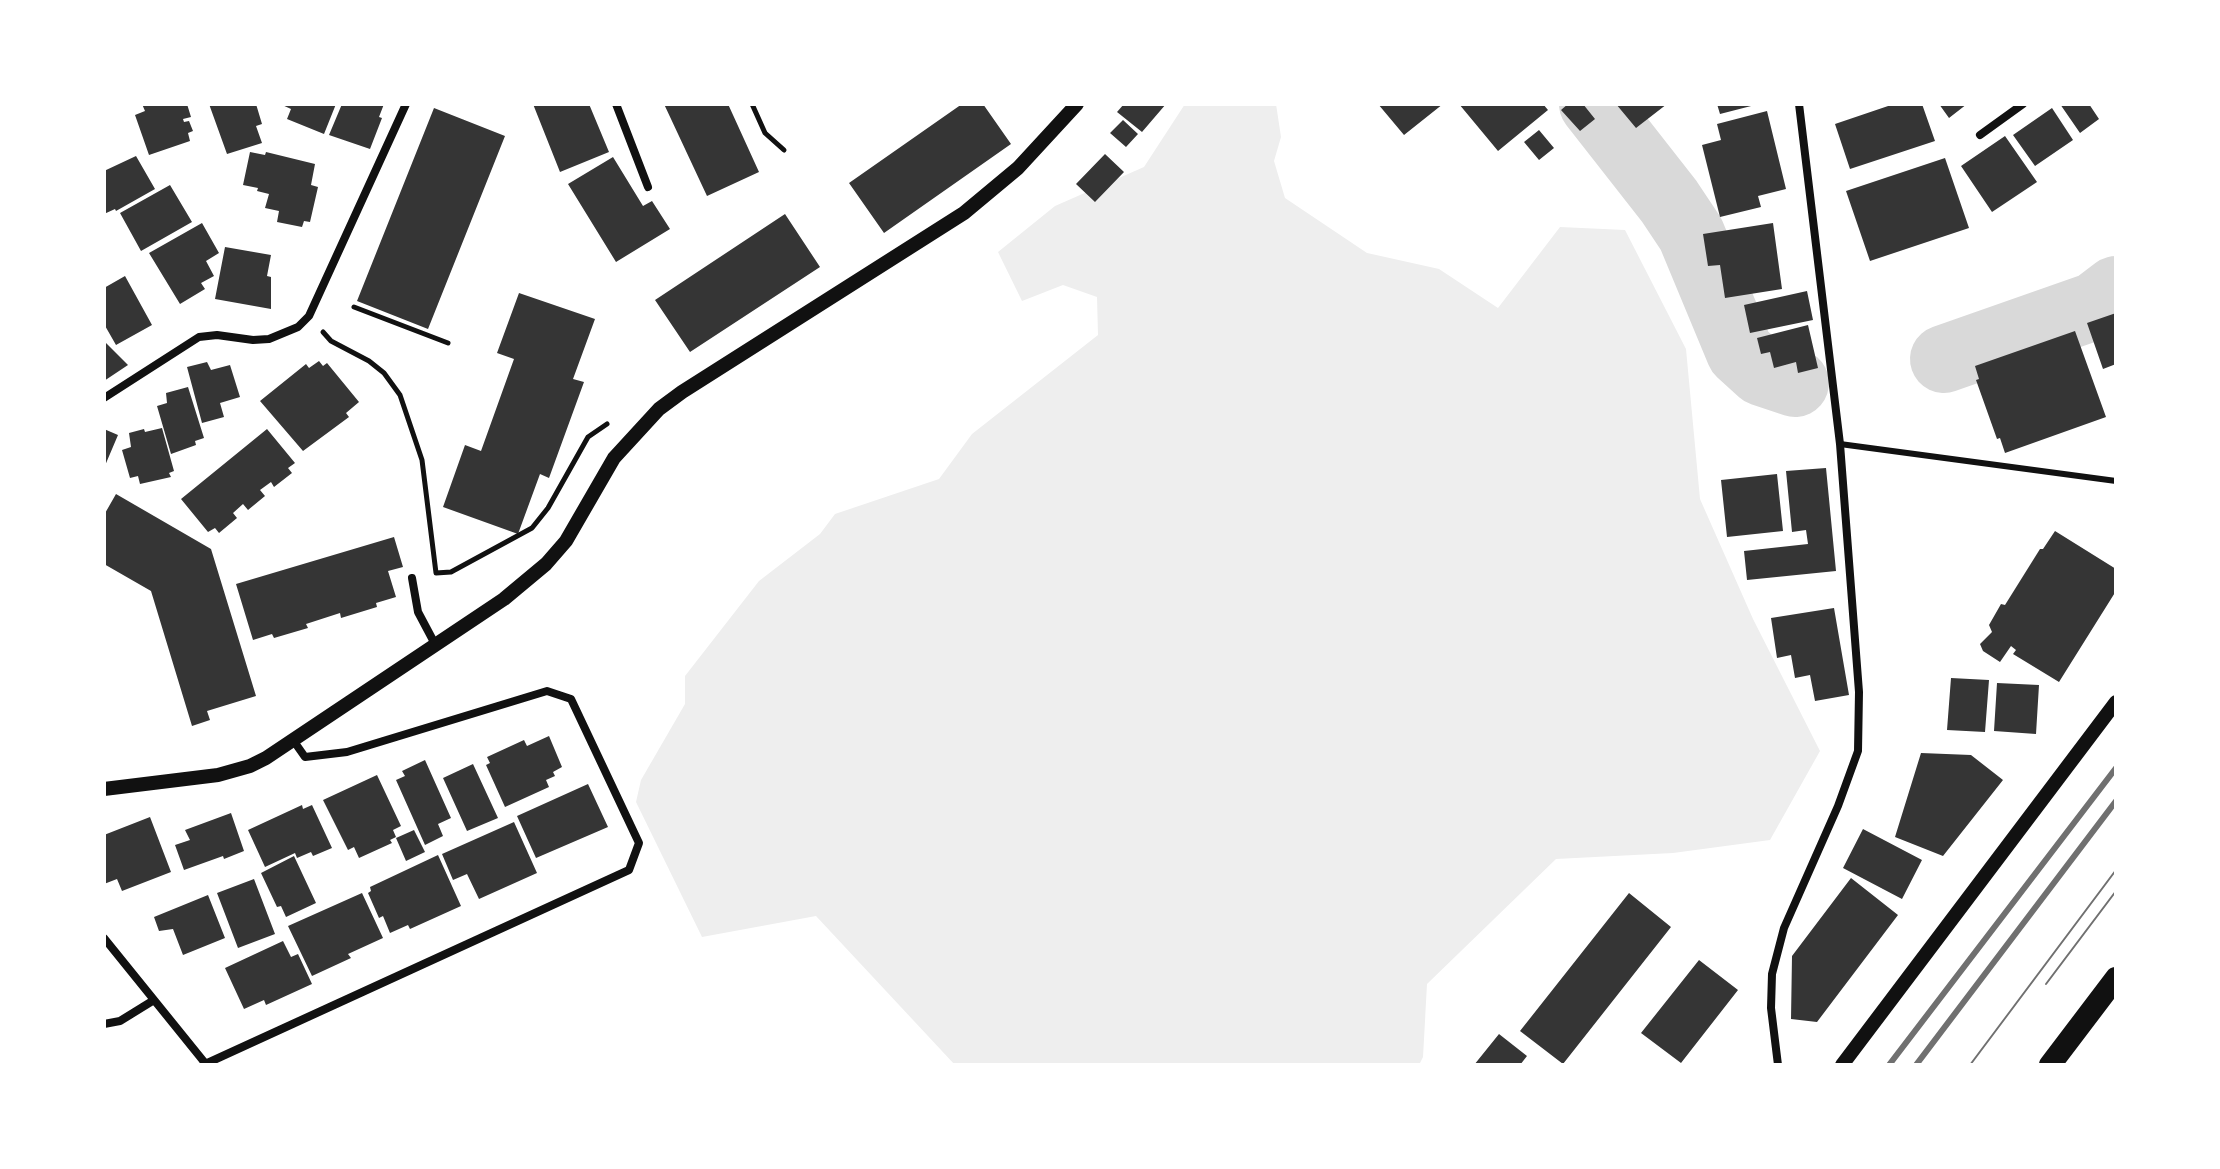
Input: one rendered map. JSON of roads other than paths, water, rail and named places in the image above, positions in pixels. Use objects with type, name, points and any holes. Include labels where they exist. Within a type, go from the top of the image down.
[{"type":"highway","points":[[2050,1065],[2116,978]]},
{"type":"street","points":[[104,398],[199,337],[217,335],[269,339],[298,327],[309,316],[406,104]]},
{"type":"street","points":[[616,104],[648,187]]},
{"type":"street","points":[[104,789],[233,772],[266,758],[504,599],[546,564],[566,541],[614,458],[659,409],[964,213],[1018,168],[1077,104]]},
{"type":"street","points":[[1778,1065],[1771,1008],[1772,974],[1784,928],[1838,806],[1858,751],[1859,692],[1840,444],[1799,104]]},
{"type":"street","points":[[1980,135],[2023,104]]},
{"type":"street","points":[[412,578],[418,612],[435,644]]},
{"type":"street","points":[[104,938],[204,1064],[629,870],[639,843],[571,699],[547,691],[347,752],[305,757],[293,740]]},
{"type":"street","points":[[1842,1065],[2116,702]]},
{"type":"street","points":[[104,1024],[120,1021],[154,1000]]},
{"type":"lane","points":[[1840,444],[2116,481]]},
{"type":"waterway","points":[[1593,104],[1691,234],[1740,352],[1762,372],[1795,383]]},
{"type":"waterway","points":[[1944,359],[2095,306],[2116,290]]},
{"type":"tram line","points":[[1970,1065],[2116,870]]},
{"type":"tram line","points":[[2046,984],[2116,891]]},
{"type":"railway","points":[[1889,1065],[2116,768]]},
{"type":"railway","points":[[1916,1065],[2116,801]]}]
